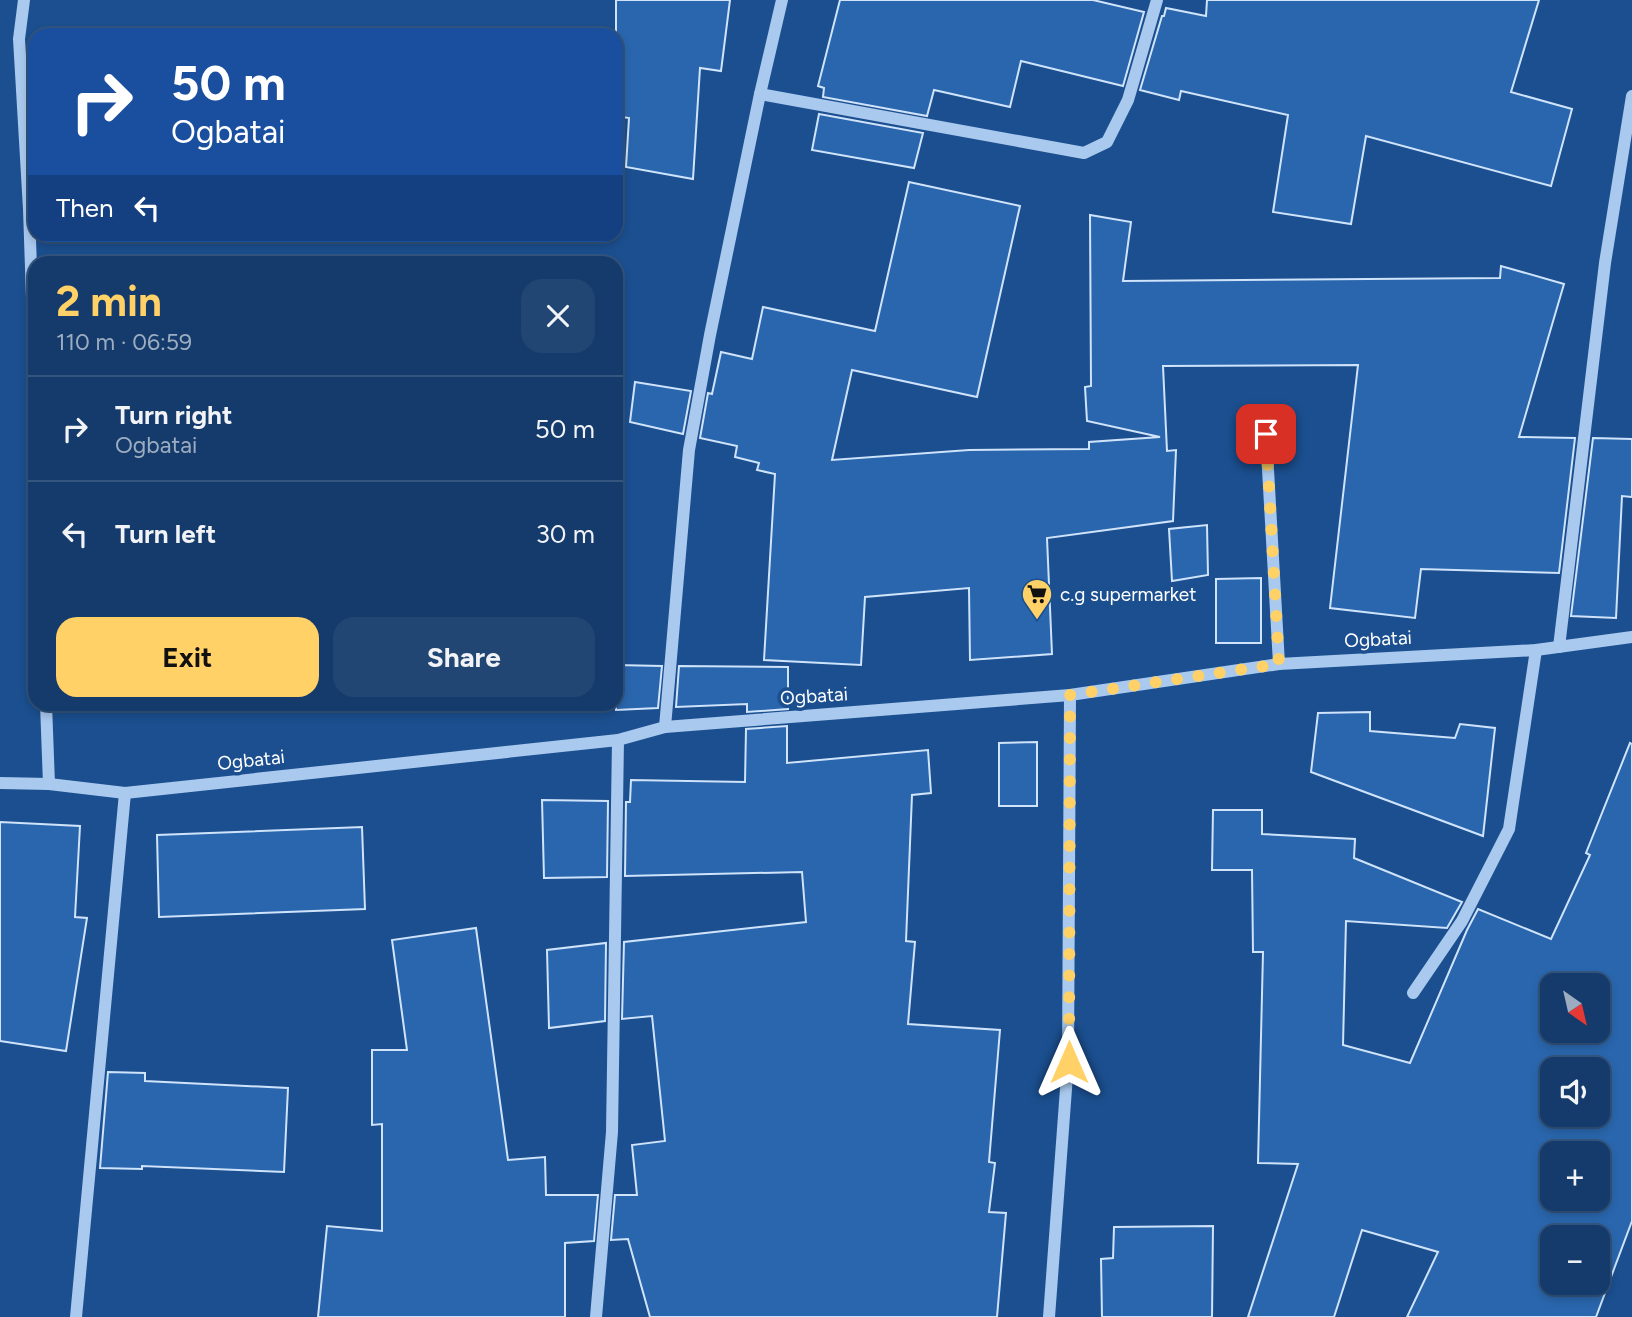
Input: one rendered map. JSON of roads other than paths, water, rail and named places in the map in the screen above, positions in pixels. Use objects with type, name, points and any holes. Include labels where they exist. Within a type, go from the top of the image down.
[{"type":"street","points":[[24,0],[19,40],[28,157]]},
{"type":"street","points":[[665,727],[689,450],[760,94],[782,0]]},
{"type":"street","points":[[760,94],[1084,153],[1107,142],[1129,100],[1157,0]]},
{"type":"street","points":[[1559,647],[1605,263],[1632,96]]},
{"type":"street","points":[[1266,434],[1279,664]]},
{"type":"street","name":"Ogbatai","points":[[0,783],[49,784],[125,793],[618,740],[665,727],[1070,695],[1279,664],[1536,650],[1632,637]]},
{"type":"street","points":[[1413,993],[1462,921],[1509,829],[1536,650]]},
{"type":"street","points":[[1049,1317],[1069,1062],[1070,695]]},
{"type":"street","points":[[47,711],[49,784]]},
{"type":"street","points":[[596,1317],[612,1132],[618,740]]},
{"type":"street","points":[[76,1317],[125,793]]},
{"type":"place","name":"c.g supermarket","points":[[1037,621]]}]
